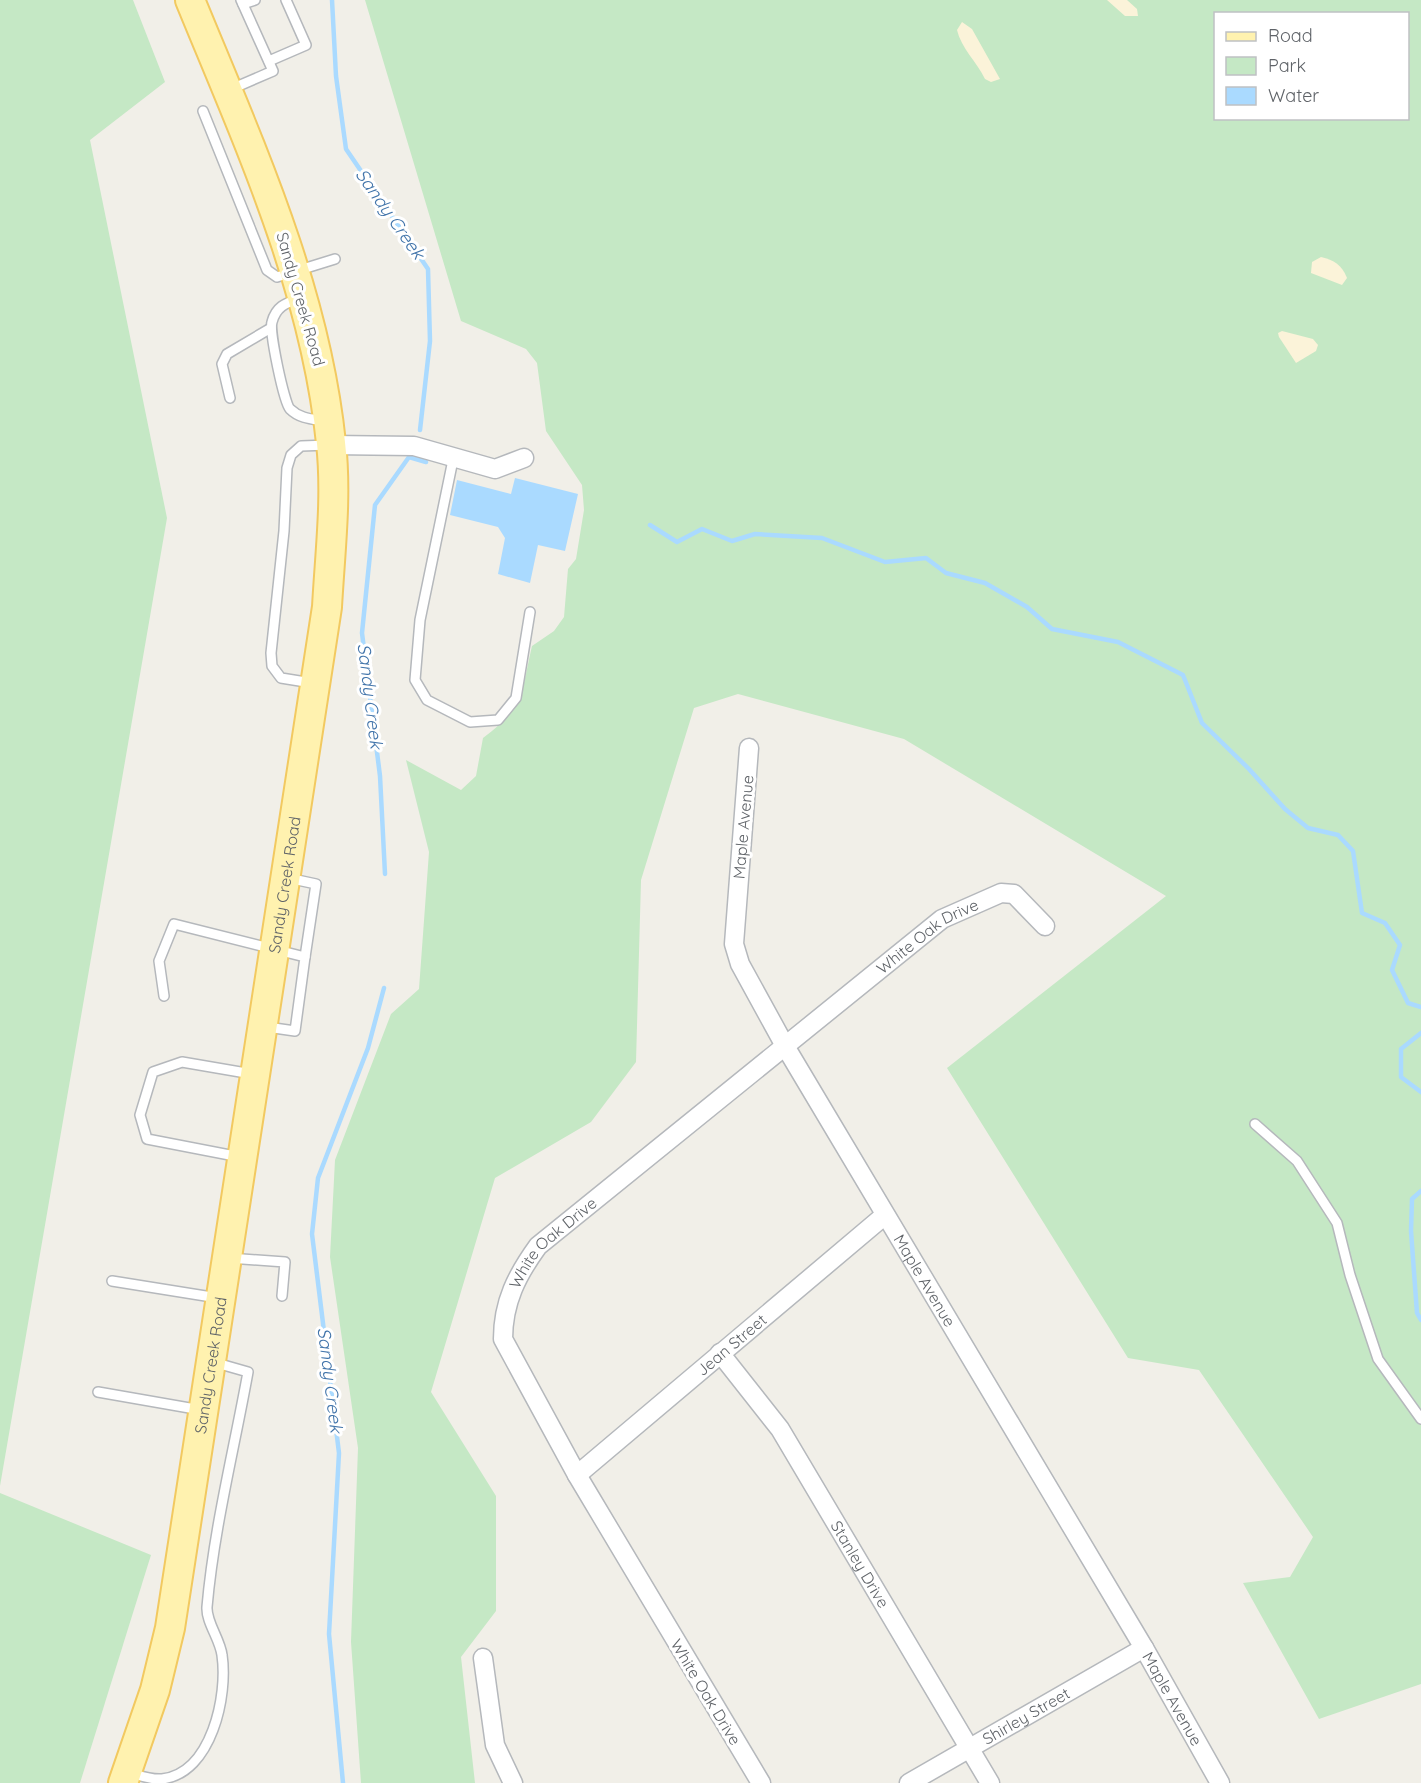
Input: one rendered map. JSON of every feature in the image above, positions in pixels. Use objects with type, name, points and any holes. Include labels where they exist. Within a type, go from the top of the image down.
[{"type":"main road","name":"Sandy Creek Road","points":[[125,1778],[155,1690],[170,1628],[327,607],[333,493],[321,369],[300,285],[278,219],[190,0]]},
{"type":"street","points":[[329,433],[414,446],[454,455],[495,469],[524,458]]},
{"type":"street","name":"Maple Avenue","points":[[749,748],[734,944],[740,964],[785,1046],[1144,1648],[1220,1783]]},
{"type":"street","name":"White Oak Drive","points":[[761,1783],[577,1475],[503,1339],[503,1320],[520,1271],[538,1246],[942,919],[1001,893],[1014,894],[1045,926]]},
{"type":"street","name":"Jean Street","points":[[577,1475],[885,1215]]},
{"type":"street","name":"Stanley Drive","points":[[720,1353],[780,1429],[990,1783]]},
{"type":"street","name":"Shirley Street","points":[[909,1783],[1144,1648]]},
{"type":"street","points":[[483,1658],[495,1745],[513,1783]]},
{"type":"lane","points":[[227,91],[273,71],[242,2],[255,0]]},
{"type":"lane","points":[[269,61],[306,45],[286,0]]},
{"type":"lane","points":[[202,111],[267,270],[277,277],[300,285]]},
{"type":"lane","points":[[329,433],[288,407],[271,328],[276,312],[300,285],[335,258]]},
{"type":"lane","points":[[231,398],[222,364],[227,354],[271,328]]},
{"type":"lane","points":[[315,684],[281,678],[272,666],[271,654],[284,531],[287,468],[291,455],[301,446],[329,433]]},
{"type":"lane","points":[[454,455],[420,620],[415,680],[427,700],[470,722],[498,720],[516,698],[530,612]]},
{"type":"lane","points":[[262,1026],[295,1031],[316,884],[285,877]]},
{"type":"lane","points":[[164,996],[159,961],[174,924],[304,957]]},
{"type":"lane","points":[[242,1158],[147,1138],[140,1115],[153,1072],[182,1062],[255,1074]]},
{"type":"lane","points":[[1255,1124],[1298,1161],[1337,1223],[1350,1275],[1378,1359],[1421,1419]]},
{"type":"lane","points":[[227,1257],[285,1263],[282,1296]]},
{"type":"lane","points":[[112,1281],[221,1298]]},
{"type":"lane","points":[[125,1778],[163,1779],[180,1773],[191,1764],[205,1749],[212,1735],[223,1687],[222,1654],[207,1610],[248,1372],[211,1362]]},
{"type":"lane","points":[[98,1392],[203,1410]]},
{"type":"green space","points":[[0,0],[133,0],[165,82],[90,140],[167,518],[0,1486]]},
{"type":"green space","points":[[365,0],[1421,0],[1421,1684],[1319,1719],[1243,1583],[1290,1577],[1313,1537],[1199,1370],[1128,1358],[947,1068],[1166,896],[904,739],[738,694],[694,708],[641,880],[636,1062],[591,1122],[495,1178],[431,1392],[496,1496],[496,1611],[461,1657],[475,1783],[361,1783],[351,1642],[358,1448],[330,1257],[335,1160],[391,1014],[419,989],[429,852],[406,760],[461,790],[476,776],[483,738],[506,717],[519,698],[532,646],[554,631],[564,617],[568,569],[576,559],[584,510],[582,485],[546,431],[537,363],[526,349],[461,321]]},
{"type":"green space","points":[[0,1493],[151,1555],[80,1783],[0,1783]]},
{"type":"sand","points":[[1107,0],[1127,0],[1137,9],[1138,16],[1125,16]]},
{"type":"sand","points":[[962,22],[972,29],[1000,79],[991,82],[985,79],[959,37],[957,30]]},
{"type":"sand","points":[[1321,257],[1334,262],[1343,270],[1347,278],[1342,285],[1311,273],[1312,262]]},
{"type":"sand","points":[[1282,331],[1313,339],[1318,345],[1316,351],[1296,363],[1279,337],[1278,333]]},
{"type":"water","points":[[515,478],[578,494],[565,551],[538,545],[530,583],[498,574],[505,538],[498,527],[450,515],[457,480],[511,494]]},
{"type":"waterway","name":"Sandy Creek","points":[[332,0],[336,76],[346,149],[428,269],[430,341],[420,430]]},
{"type":"waterway","name":"Sandy Creek","points":[[385,874],[380,776],[362,633],[375,505],[409,457],[426,462]]},
{"type":"waterway","points":[[650,525],[677,542],[702,529],[732,541],[755,534],[822,538],[885,562],[926,558],[946,573],[985,583],[1027,607],[1052,629],[1118,642],[1183,675],[1202,723],[1249,769],[1285,809],[1308,828],[1338,835],[1353,851],[1362,913],[1385,923],[1400,945],[1392,970],[1408,1003],[1421,1007]]},
{"type":"waterway","name":"Sandy Creek","points":[[343,1783],[329,1634],[339,1453],[312,1234],[318,1178],[368,1048],[384,988]]},
{"type":"waterway","points":[[1421,1033],[1401,1049],[1401,1077],[1421,1092]]},
{"type":"waterway","points":[[1421,1191],[1412,1199],[1411,1231],[1417,1313],[1421,1320]]}]
